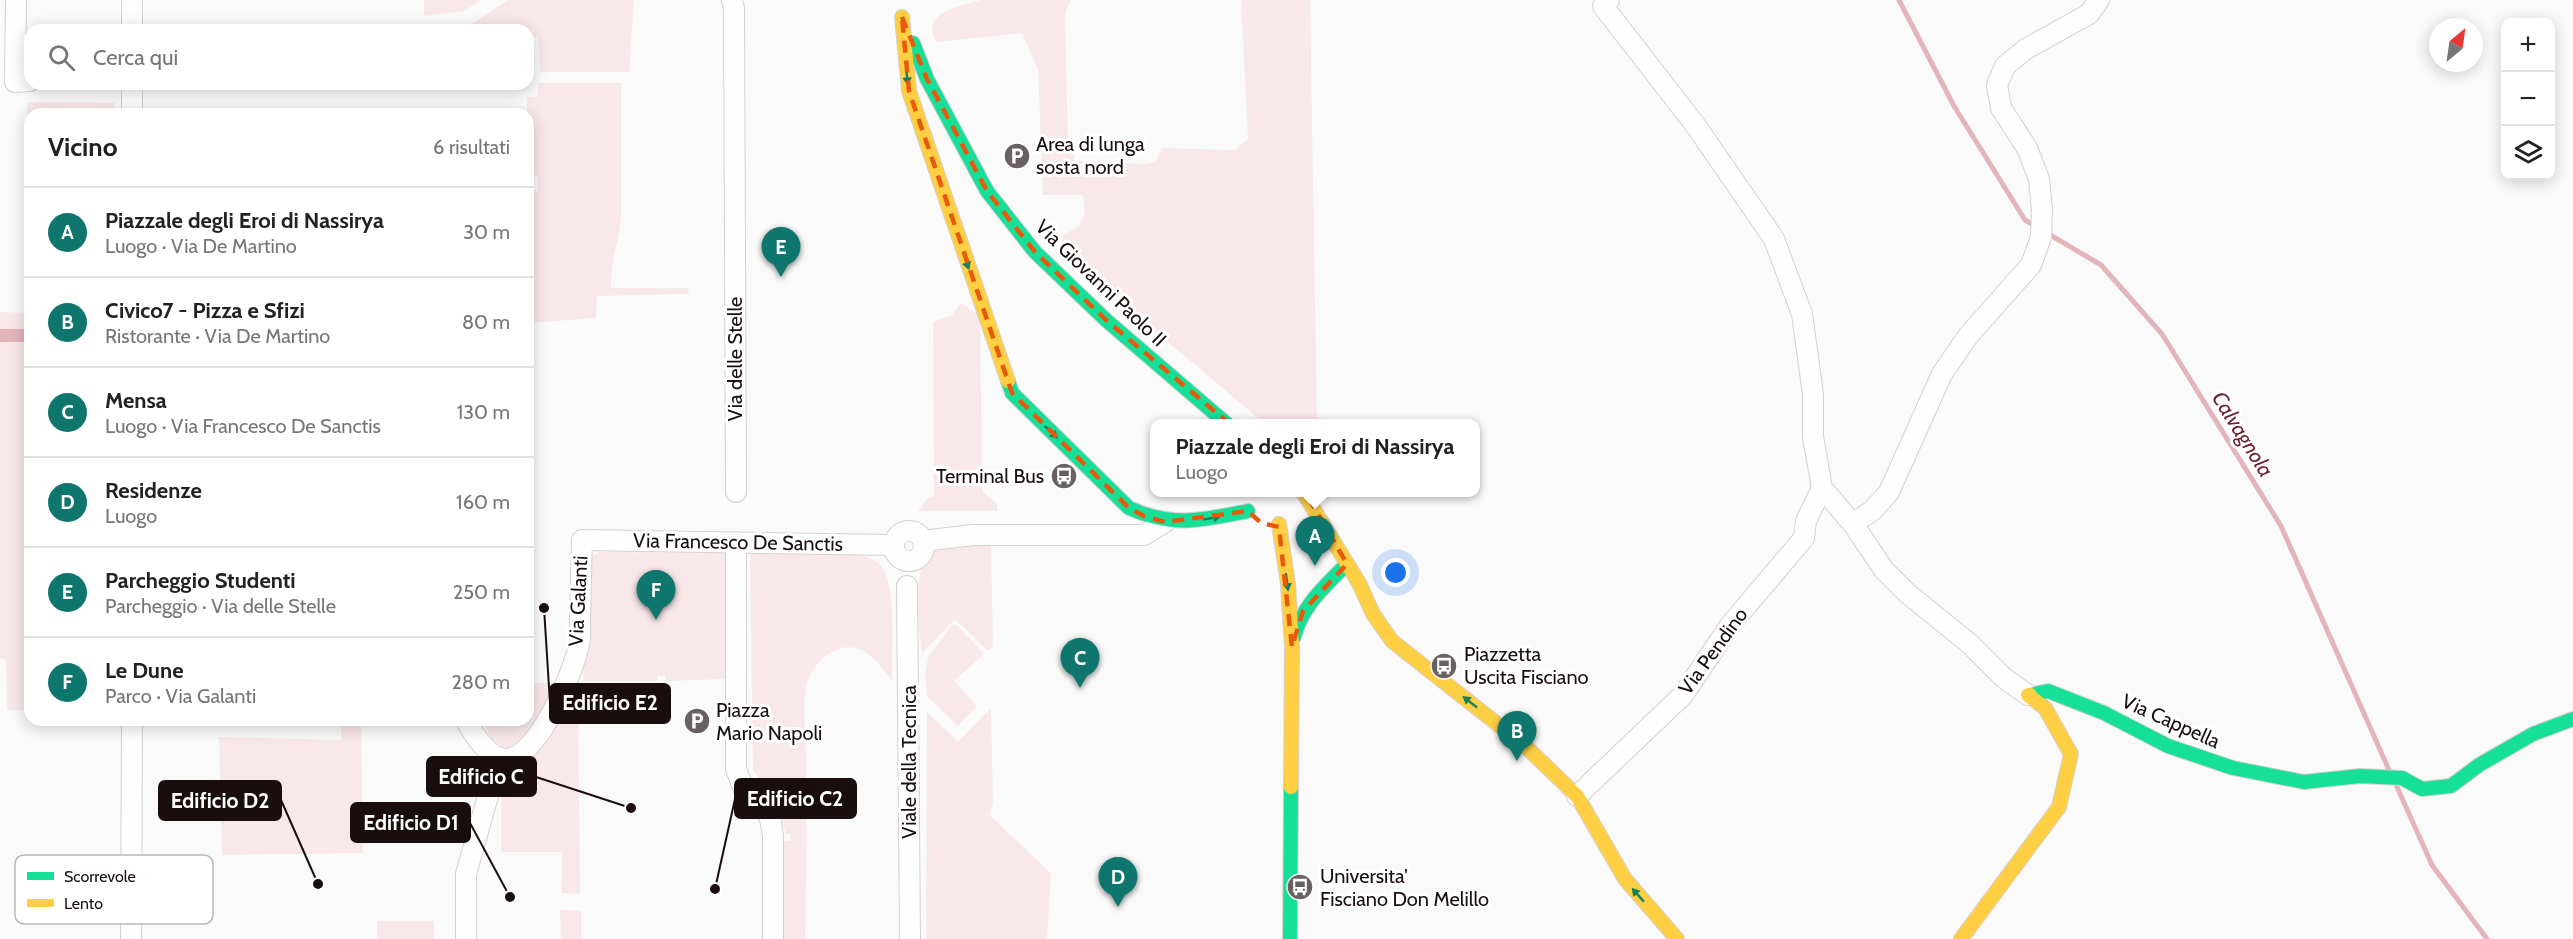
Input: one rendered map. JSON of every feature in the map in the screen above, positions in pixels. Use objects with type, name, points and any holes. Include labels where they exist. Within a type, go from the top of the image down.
[{"type":"street","points":[[16,0],[15,82],[24,81]]},
{"type":"street","points":[[132,0],[132,24]]},
{"type":"street","name":"Via delle Stelle","points":[[732,0],[734,9],[736,492]]},
{"type":"street","name":"Via Giovanni Paolo II","points":[[895,0],[927,79],[987,191],[1035,252],[1106,320],[1220,419]]},
{"type":"street","points":[[1609,0],[1603,6],[1702,135],[1774,239],[1802,314],[1813,394],[1813,437],[1822,488],[1852,524],[1884,570],[1907,593],[1970,644],[2004,678],[2045,708],[2071,754],[2059,807],[1961,939]]},
{"type":"street","points":[[1852,524],[1873,510],[1888,492],[1942,374],[1968,336],[2031,265],[2042,229],[2038,179],[2027,148],[2001,108],[1997,85],[2005,66],[2026,49],[2089,14],[2099,0]]},
{"type":"street","points":[[902,17],[909,91],[1012,393],[1129,508],[1144,516],[1165,522],[1200,520],[1248,511]]},
{"type":"street","points":[[132,90],[132,108]]},
{"type":"street","name":"Via Pendino","points":[[1577,796],[1683,695],[1731,624],[1804,538],[1806,520],[1822,488]]},
{"type":"street","points":[[1243,497],[1248,511],[1262,523],[1279,524],[1297,512],[1301,497]]},
{"type":"street","points":[[1305,497],[1347,564],[1373,614],[1392,641],[1524,745],[1577,796],[1625,879],[1677,939]]},
{"type":"street","points":[[920,550],[916,533],[906,531],[898,536],[895,550],[906,561],[920,550],[974,535],[1144,535],[1165,522]]},
{"type":"street","points":[[1279,524],[1288,584],[1292,647],[1290,939]]},
{"type":"street","name":"Via Francesco De Sanctis","points":[[582,540],[736,542],[895,550]]},
{"type":"street","name":"Via Galanti","points":[[499,757],[511,758],[526,747],[556,708],[579,645],[582,540]]},
{"type":"street","points":[[736,542],[736,770],[744,790],[762,806],[770,818],[773,837],[773,939]]},
{"type":"street","name":"Viale della Tecnica","points":[[895,550],[907,586],[910,939]]},
{"type":"street","name":"Viale della Tecnica","points":[[907,586],[920,550]]},
{"type":"street","points":[[1292,647],[1296,626],[1303,611],[1347,564]]},
{"type":"street","name":"Via Cappella","points":[[2028,695],[2048,691],[2104,713],[2169,746],[2233,768],[2304,782],[2360,776],[2402,778],[2421,789],[2451,786],[2479,765],[2533,734],[2573,719]]},
{"type":"street","points":[[131,855],[132,726]]},
{"type":"street","points":[[465,939],[466,874],[499,757],[483,745],[470,726]]},
{"type":"street","points":[[131,924],[131,939]]},
{"type":"highlighted area","points":[[902,17],[927,79],[987,191],[1035,252],[1106,320],[1300,483],[1347,564],[1303,611],[1292,647],[1279,527],[1261,523],[1248,511],[1165,522],[1144,516],[1129,508],[1012,393],[909,91]]},
{"type":"shaded area","points":[[424,0],[481,0],[464,11],[424,16]]},
{"type":"shaded area","points":[[508,0],[634,0],[629,72],[540,72],[538,37],[534,37],[534,24],[472,24]]},
{"type":"shaded area","points":[[981,0],[1071,0],[1065,12],[1068,146],[1075,146],[1074,161],[1147,164],[1155,162],[1162,148],[1235,150],[1248,139],[1241,0],[1310,0],[1317,419],[1259,419],[1059,250],[1064,234],[1079,227],[1085,212],[1083,195],[1043,195],[1038,69],[1022,33],[936,42],[932,32],[933,24],[938,17],[953,8]]},
{"type":"shaded area","points":[[539,83],[621,83],[621,218],[611,288],[688,288],[689,294],[597,296],[596,318],[534,323],[534,192],[538,192],[538,176],[534,176],[534,108],[527,108],[527,97],[537,97]]},
{"type":"shaded area","points":[[27,102],[115,103],[115,108],[27,108]]},
{"type":"shaded area","points":[[961,303],[980,316],[982,485],[983,492],[997,504],[997,511],[918,511],[929,497],[934,496],[933,322],[952,315]]},
{"type":"shaded area","points":[[0,312],[24,313],[24,711],[7,710],[6,660],[0,657]]},
{"type":"shaded area","points":[[0,329],[24,329],[24,342],[0,342]]},
{"type":"shaded area","points":[[991,544],[993,646],[988,651],[955,619],[922,653],[918,591],[925,561],[933,551],[945,545]]},
{"type":"shaded area","points":[[598,552],[727,553],[727,679],[665,681],[665,676],[657,676],[657,681],[583,681],[588,564],[590,558]]},
{"type":"shaded area","points":[[750,552],[857,554],[880,564],[887,577],[890,590],[892,680],[875,660],[863,651],[845,647],[822,660],[807,682],[804,708],[805,939],[782,939],[782,841],[790,841],[791,834],[786,834],[775,800],[753,770]]},
{"type":"shaded area","points":[[952,625],[957,625],[984,654],[954,681],[977,706],[958,726],[927,696],[925,676],[928,658]]},
{"type":"shaded area","points":[[534,683],[560,683],[550,701],[534,724]]},
{"type":"shaded area","points":[[578,686],[580,894],[562,893],[562,852],[501,852],[501,775],[503,770],[562,710]]},
{"type":"shaded area","points":[[991,708],[993,804],[989,815],[1051,873],[1047,939],[926,939],[927,712],[958,742]]},
{"type":"shaded area","points":[[341,726],[361,726],[363,853],[222,855],[219,737],[341,740]]},
{"type":"shaded area","points":[[485,726],[533,726],[513,746],[505,750],[493,742]]},
{"type":"shaded area","points":[[560,910],[581,911],[581,939],[561,939]]},
{"type":"shaded area","points":[[377,921],[434,921],[434,939],[377,939]]},
{"type":"waterway","name":"Calvagnola","points":[[1899,0],[1954,106],[2025,220],[2036,226]]},
{"type":"waterway","name":"Calvagnola","points":[[2047,233],[2101,265],[2162,334],[2281,526],[2389,770]]},
{"type":"waterway","name":"Calvagnola","points":[[2397,787],[2432,865],[2487,939]]},
{"type":"traffic: fast","points":[[913,43],[927,79],[987,191],[1035,252],[1106,320],[1221,419]]},
{"type":"traffic: fast","points":[[1008,381],[1012,393],[1129,508],[1159,518],[1174,520],[1202,519],[1248,511]]},
{"type":"traffic: fast","points":[[1294,637],[1308,606],[1347,564]]},
{"type":"traffic: fast","points":[[2030,695],[2048,691],[2104,713],[2168,746],[2233,768],[2304,782],[2360,776],[2402,778],[2422,789],[2451,786],[2479,765],[2533,734],[2573,719]]},
{"type":"traffic: fast","points":[[1290,939],[1291,787]]},
{"type":"traffic: slow","points":[[902,17],[909,91],[1008,381]]},
{"type":"traffic: slow","points":[[1306,497],[1359,583],[1373,614],[1392,641],[1524,745],[1577,796],[1625,879],[1677,939]]},
{"type":"traffic: slow","points":[[1279,524],[1288,584],[1292,647],[1291,787]]},
{"type":"traffic: slow","points":[[1961,939],[2059,807],[2071,754],[2045,708],[2028,695],[2030,695]]},
{"type":"place","name":"Area di lunga sosta nord","points":[[1017,156]]},
{"type":"place","name":"Parcheggio Studenti","points":[[781,277]]},
{"type":"place","name":"Terminal Bus","points":[[1064,476]]},
{"type":"place","name":"Piazzale degli Eroi di Nassirya","points":[[1315,566]]},
{"type":"place","name":"Edificio E2","points":[[544,608]]},
{"type":"place","name":"Le Dune","points":[[656,620]]},
{"type":"place","name":"Piazzetta Uscita Fisciano","points":[[1444,666]]},
{"type":"place","name":"Mensa","points":[[1080,688]]},
{"type":"place","name":"Piazza Mario Napoli","points":[[697,721]]},
{"type":"place","name":"Civico7 - Pizza e Sfizi","points":[[1517,761]]},
{"type":"place","name":"Edificio C","points":[[631,808]]},
{"type":"place","name":"Edificio D2","points":[[318,884]]},
{"type":"place","name":"Universita' Fisciano Don Melillo","points":[[1300,887]]},
{"type":"place","name":"Edificio C2","points":[[715,889]]},
{"type":"place","name":"Edificio D1","points":[[510,897]]},
{"type":"place","name":"Residenze","points":[[1118,907]]}]
